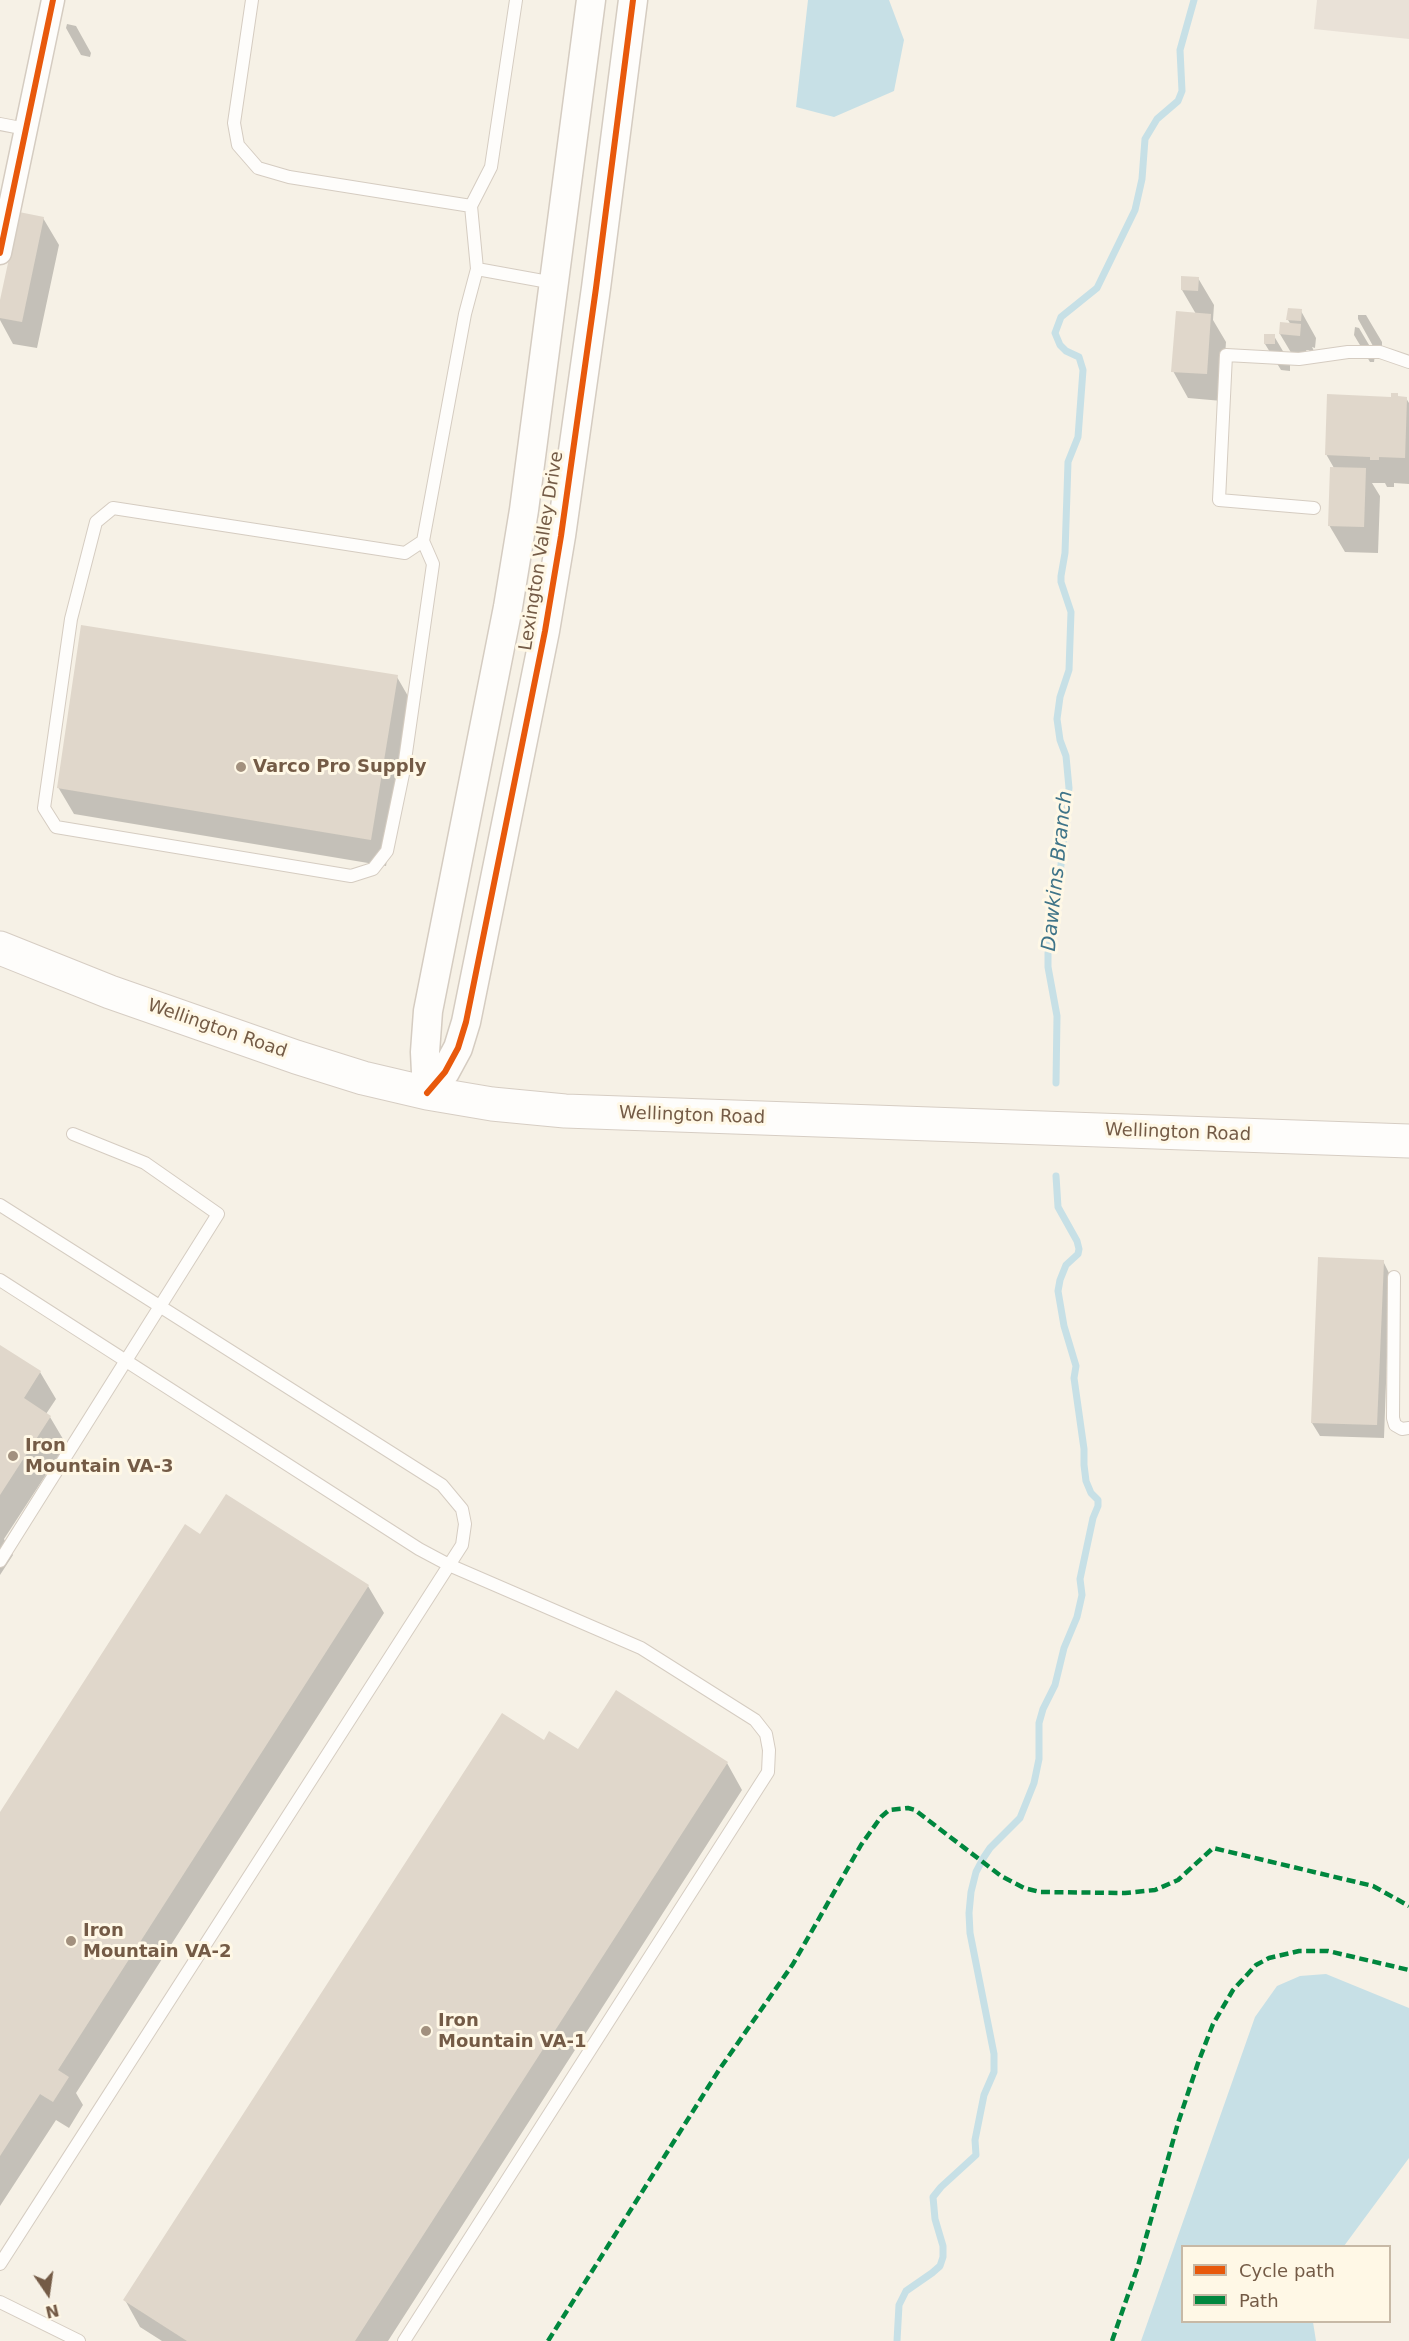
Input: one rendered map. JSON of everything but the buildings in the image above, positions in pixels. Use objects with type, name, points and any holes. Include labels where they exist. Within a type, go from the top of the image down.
[{"type":"main road","name":"Wellington Road","points":[[0,948],[111,992],[296,1057],[363,1078],[428,1093],[492,1104],[565,1111],[1409,1141]]},
{"type":"street","points":[[0,253],[6,190],[26,129],[53,0]]},
{"type":"street","name":"Lexington Valley Drive","points":[[428,1093],[425,1052],[428,1011],[508,607],[524,510],[591,0]]},
{"type":"street","name":"Lexington Valley Drive","points":[[428,1093],[445,1072],[458,1048],[466,1022],[547,619],[596,288],[633,0]]},
{"type":"street","points":[[555,283],[596,288]]},
{"type":"lane","points":[[252,0],[234,123],[238,145],[258,168],[289,177],[471,206]]},
{"type":"lane","points":[[423,541],[405,553],[113,508],[96,522],[71,619],[44,808],[56,827],[351,876],[373,868],[387,851],[405,762],[433,564],[423,541],[465,314],[477,269],[471,206],[491,167],[516,0]]},
{"type":"lane","points":[[0,124],[26,129]]},
{"type":"lane","points":[[477,269],[555,283]]},
{"type":"lane","points":[[1314,508],[1219,500],[1226,355],[1299,359],[1348,352],[1380,352],[1409,362]]},
{"type":"lane","points":[[0,1561],[218,1214],[145,1163],[73,1134]]},
{"type":"lane","points":[[0,1206],[441,1485],[462,1509],[465,1524],[462,1545],[0,2264]]},
{"type":"lane","points":[[1394,1277],[1393,1418],[1395,1425],[1402,1429],[1409,1428]]},
{"type":"lane","points":[[0,1280],[419,1549],[449,1565],[641,1648],[754,1720],[766,1734],[769,1750],[768,1772],[404,2341]]},
{"type":"lane","points":[[0,2302],[79,2341]]},
{"type":"shaded area","points":[[1317,0],[1409,0],[1409,39],[1314,29]]},
{"type":"water","points":[[808,0],[889,0],[904,40],[894,91],[834,117],[796,107]]},
{"type":"water","points":[[1326,1974],[1409,2008],[1409,2158],[1345,2245],[1181,2245],[1181,2323],[1313,2323],[1316,2341],[1141,2341],[1255,2017],[1277,1986],[1300,1976]]},
{"type":"waterway","name":"Dawkins Branch","points":[[1056,1083],[1057,1016],[1048,967],[1048,953],[1059,884],[1069,788],[1066,756],[1060,740],[1057,719],[1060,697],[1069,670],[1071,612],[1061,576],[1065,553],[1068,462],[1078,437],[1083,370],[1079,357],[1066,351],[1060,345],[1055,333],[1061,317],[1097,288],[1135,210],[1142,179],[1145,139],[1157,119],[1178,101],[1182,91],[1180,50],[1194,0]]},
{"type":"waterway","name":"Dawkins Branch","points":[[897,2341],[899,2305],[906,2291],[940,2266],[943,2257],[943,2246],[935,2219],[933,2197],[976,2155],[975,2140],[984,2095],[994,2072],[994,2054],[970,1933],[971,1892],[976,1872],[984,1857],[1020,1818],[1034,1783],[1039,1759],[1039,1723],[1055,1685],[1064,1648],[1077,1617],[1082,1595],[1080,1579],[1093,1518],[1098,1506],[1098,1500],[1091,1493],[1086,1481],[1074,1378],[1076,1366],[1064,1326],[1058,1291],[1066,1265],[1078,1254],[1079,1249],[1058,1207],[1056,1176]]},
{"type":"marked path","points":[[548,2341],[719,2070],[793,1964],[861,1845],[881,1817],[889,1810],[908,1808],[915,1810],[1001,1876],[1024,1888],[1040,1892],[1125,1893],[1155,1890],[1178,1880],[1213,1848],[1373,1886],[1409,1906]]},
{"type":"marked path","points":[[1112,2341],[1138,2266],[1178,2123],[1198,2063],[1213,2024],[1233,1990],[1256,1965],[1269,1958],[1299,1951],[1328,1951],[1409,1970]]},
{"type":"cycle path","points":[[0,253],[53,0]]},
{"type":"cycle path","points":[[427,1093],[445,1072],[458,1048],[466,1022],[545,631],[561,536],[596,288],[633,0]]},
{"type":"place","name":"Varco Pro Supply","points":[[241,767]]},
{"type":"place","name":"Iron Mountain VA-3","points":[[13,1456]]},
{"type":"place","name":"Iron Mountain VA-2","points":[[71,1941]]},
{"type":"place","name":"Iron Mountain VA-1","points":[[426,2031]]}]
